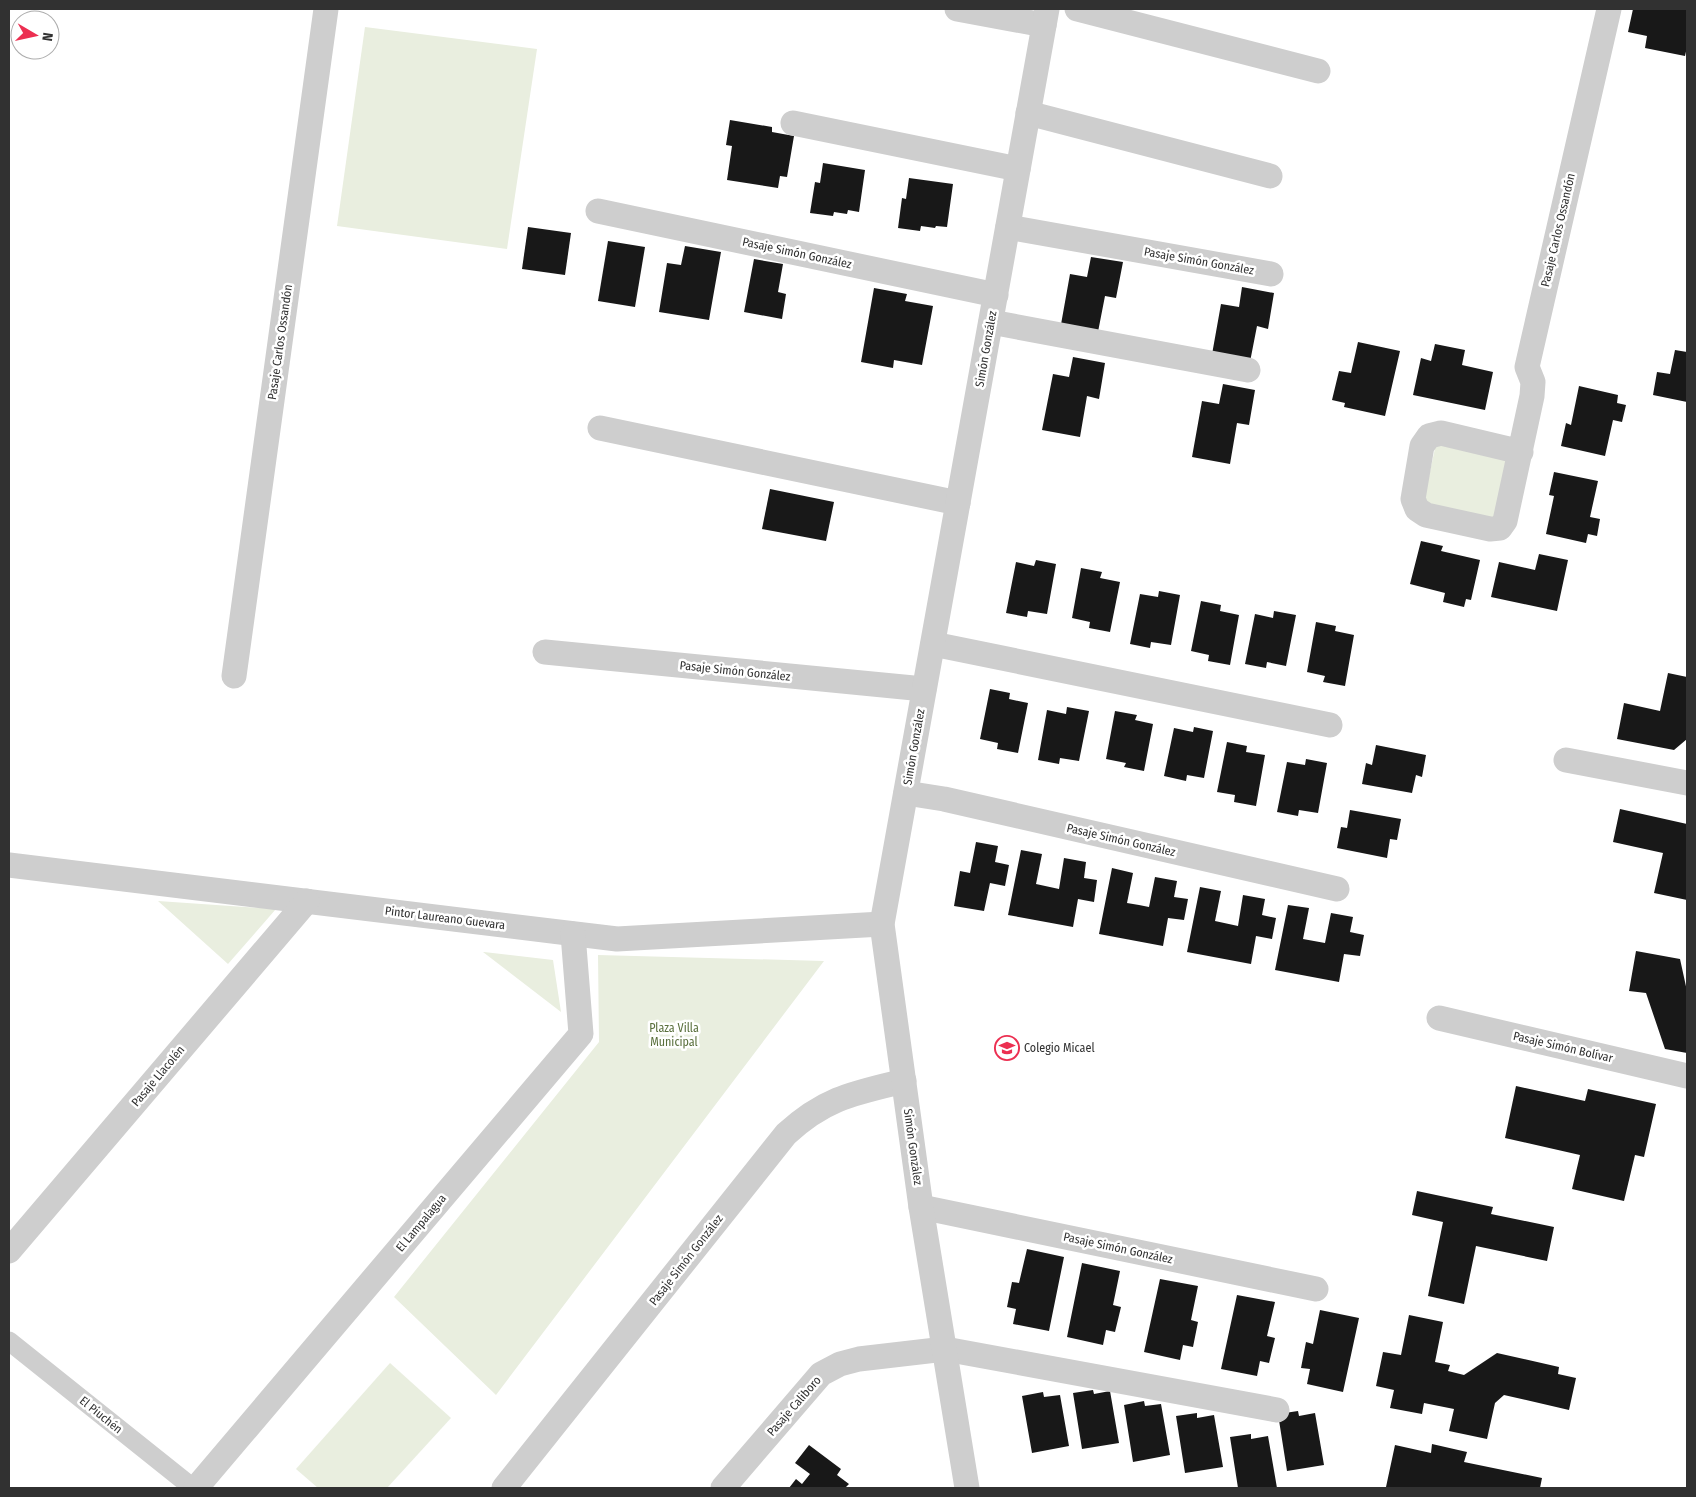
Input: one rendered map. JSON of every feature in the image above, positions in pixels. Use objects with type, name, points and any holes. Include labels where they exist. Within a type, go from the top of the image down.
[{"type":"street","name":"Pasaje Carlos Ossandón","points":[[234,676],[326,9]]},
{"type":"street","points":[[957,9],[1046,17]]},
{"type":"street","points":[[1077,9],[1318,71]]},
{"type":"street","name":"Pasaje Carlos Ossandón","points":[[1521,452],[1442,433],[1430,436],[1422,446],[1414,490],[1413,499],[1417,509],[1426,516],[1490,529],[1500,528],[1505,521],[1521,452],[1532,396],[1533,382],[1527,367],[1609,9]]},
{"type":"street","name":"Simón González","points":[[967,1488],[921,1207],[882,924],[1046,17]]},
{"type":"street","points":[[1028,113],[1270,176]]},
{"type":"street","points":[[792,122],[1018,169]]},
{"type":"street","name":"Pasaje Simón González","points":[[598,211],[996,295]]},
{"type":"street","name":"Pasaje Simón González","points":[[1008,227],[1272,274]]},
{"type":"street","points":[[991,322],[1248,370]]},
{"type":"street","points":[[600,428],[958,503]]},
{"type":"street","points":[[933,644],[1330,725]]},
{"type":"street","name":"Pasaje Simón González","points":[[545,652],[924,689]]},
{"type":"street","points":[[1566,760],[1687,783]]},
{"type":"street","name":"Pasaje Simón González","points":[[906,793],[944,799],[1337,889]]},
{"type":"street","name":"Pintor Laureano Guevara","points":[[9,865],[617,939],[882,924]]},
{"type":"street","name":"Pasaje Llacolén","points":[[9,1251],[307,901]]},
{"type":"street","name":"El Lampalagua","points":[[195,1488],[581,1034],[574,934]]},
{"type":"street","name":"Pasaje Simón Bolívar","points":[[1439,1018],[1687,1076]]},
{"type":"street","name":"Pasaje Simón González","points":[[504,1488],[786,1134],[818,1108],[841,1097],[904,1081]]},
{"type":"street","name":"Pasaje Simón González","points":[[921,1207],[1316,1290]]},
{"type":"street","name":"El Piuchén","points":[[9,1341],[195,1488]]},
{"type":"street","points":[[944,1349],[1277,1410]]},
{"type":"street","name":"Pasaje Caliboro","points":[[723,1488],[822,1374],[840,1364],[859,1359],[944,1349]]},
{"type":"green space","points":[[365,27],[537,49],[507,249],[337,226]]},
{"type":"green space","points":[[1436,444],[1508,460],[1495,519],[1423,503]]},
{"type":"green space","points":[[158,901],[276,909],[228,964]]},
{"type":"green space","points":[[483,952],[553,960],[561,1012]]},
{"type":"green space","name":"Plaza Villa Municipal","points":[[598,955],[824,961],[496,1395],[394,1297],[599,1042]]},
{"type":"green space","points":[[390,1363],[451,1418],[387,1488],[318,1488],[296,1469]]},
{"type":"building","points":[[1633,9],[1687,9],[1687,47],[1685,56],[1645,48],[1647,36],[1628,32]]},
{"type":"building","points":[[730,120],[772,127],[772,132],[794,136],[787,177],[780,176],[778,188],[727,180],[732,146],[726,145]]},
{"type":"building","points":[[823,163],[865,170],[859,212],[848,210],[847,214],[834,212],[833,216],[810,213],[815,182],[820,183]]},
{"type":"building","points":[[909,178],[953,184],[947,227],[921,226],[920,231],[898,228],[902,198],[906,199]]},
{"type":"building","points":[[528,227],[571,233],[565,275],[522,269]]},
{"type":"building","points":[[608,241],[645,247],[635,307],[598,301]]},
{"type":"building","points":[[685,246],[721,252],[709,320],[659,312],[667,263],[681,265]]},
{"type":"building","points":[[1091,257],[1123,262],[1116,298],[1105,296],[1097,337],[1060,330],[1070,274],[1087,277]]},
{"type":"building","points":[[754,259],[783,264],[778,292],[786,294],[782,319],[744,312]]},
{"type":"building","points":[[1242,287],[1274,293],[1268,329],[1257,326],[1249,367],[1211,360],[1221,304],[1239,307]]},
{"type":"building","points":[[874,288],[907,294],[905,301],[933,306],[922,365],[894,360],[893,368],[861,362]]},
{"type":"building","points":[[1358,342],[1400,351],[1385,416],[1344,407],[1345,403],[1332,400],[1339,371],[1351,373]]},
{"type":"building","points":[[1435,344],[1465,350],[1462,365],[1493,372],[1485,410],[1413,395],[1421,358],[1431,361]]},
{"type":"building","points":[[1675,350],[1687,352],[1687,402],[1653,395],[1657,372],[1670,374]]},
{"type":"building","points":[[1073,357],[1105,363],[1099,399],[1087,396],[1080,437],[1042,430],[1053,374],[1069,377]]},
{"type":"building","points":[[1223,384],[1255,390],[1249,425],[1237,423],[1230,464],[1192,457],[1202,401],[1219,404]]},
{"type":"building","points":[[1579,386],[1618,395],[1617,403],[1626,405],[1622,422],[1613,420],[1605,456],[1561,446],[1566,423],[1571,425]]},
{"type":"building","points":[[1554,472],[1598,481],[1590,517],[1600,519],[1597,536],[1588,534],[1586,543],[1546,534],[1554,496],[1549,495]]},
{"type":"building","points":[[770,489],[834,502],[826,541],[762,529]]},
{"type":"building","points":[[1421,541],[1443,546],[1441,551],[1480,560],[1471,600],[1466,599],[1464,607],[1443,602],[1445,593],[1410,584]]},
{"type":"building","points":[[1539,554],[1568,560],[1557,611],[1491,597],[1499,562],[1535,570]]},
{"type":"building","points":[[1036,560],[1056,564],[1047,614],[1028,611],[1027,617],[1006,613],[1016,562],[1034,566]]},
{"type":"building","points":[[1081,568],[1102,572],[1100,578],[1120,582],[1110,632],[1089,628],[1090,622],[1072,618]]},
{"type":"building","points":[[1159,591],[1180,595],[1171,645],[1151,642],[1150,648],[1130,644],[1140,594],[1158,597]]},
{"type":"building","points":[[1201,601],[1221,605],[1220,611],[1239,615],[1230,665],[1208,661],[1209,655],[1191,651]]},
{"type":"building","points":[[1274,611],[1296,615],[1286,666],[1267,662],[1266,668],[1245,664],[1255,614],[1273,618]]},
{"type":"building","points":[[1316,622],[1336,626],[1335,631],[1354,635],[1345,686],[1323,682],[1325,676],[1307,672]]},
{"type":"building","points":[[1668,673],[1687,677],[1687,739],[1674,750],[1617,739],[1624,703],[1660,711]]},
{"type":"building","points":[[990,689],[1010,693],[1009,699],[1028,703],[1018,753],[997,749],[998,743],[980,739]]},
{"type":"building","points":[[1067,707],[1089,711],[1079,761],[1060,758],[1059,764],[1038,760],[1047,710],[1066,714]]},
{"type":"building","points":[[1115,711],[1137,715],[1135,720],[1153,724],[1144,771],[1124,767],[1126,763],[1106,759]]},
{"type":"building","points":[[1194,727],[1213,731],[1204,778],[1187,775],[1186,781],[1164,776],[1174,728],[1193,732]]},
{"type":"building","points":[[1227,742],[1247,746],[1246,752],[1265,755],[1256,806],[1234,802],[1235,795],[1217,792]]},
{"type":"building","points":[[1376,745],[1426,755],[1422,777],[1416,775],[1412,793],[1362,784],[1366,763],[1372,765]]},
{"type":"building","points":[[1306,759],[1327,763],[1318,813],[1299,810],[1298,816],[1277,812],[1287,762],[1305,765]]},
{"type":"building","points":[[1620,809],[1687,824],[1687,900],[1654,893],[1663,853],[1613,842]]},
{"type":"building","points":[[1350,810],[1401,819],[1397,840],[1390,839],[1387,858],[1337,848],[1341,827],[1347,828]]},
{"type":"building","points":[[976,842],[998,846],[995,862],[1009,865],[1005,886],[990,883],[984,911],[954,906],[960,871],[970,873]]},
{"type":"building","points":[[1021,850],[1042,854],[1036,884],[1059,889],[1064,858],[1086,862],[1084,878],[1097,880],[1094,902],[1078,899],[1073,927],[1008,915]]},
{"type":"building","points":[[1112,868],[1133,873],[1127,903],[1149,907],[1155,877],[1177,881],[1174,897],[1188,899],[1184,920],[1168,918],[1163,946],[1099,934]]},
{"type":"building","points":[[1200,887],[1221,891],[1215,921],[1238,926],[1243,895],[1265,899],[1262,915],[1276,918],[1272,939],[1256,936],[1251,964],[1187,952]]},
{"type":"building","points":[[1288,905],[1309,908],[1303,939],[1325,943],[1331,913],[1353,917],[1350,932],[1364,935],[1360,956],[1344,954],[1339,982],[1275,970]]},
{"type":"building","points":[[1636,951],[1680,959],[1687,991],[1687,1053],[1665,1049],[1646,993],[1629,991]]},
{"type":"building","points":[[1516,1086],[1585,1101],[1588,1089],[1656,1104],[1644,1157],[1635,1155],[1624,1201],[1572,1189],[1580,1155],[1505,1138]]},
{"type":"building","points":[[1417,1191],[1493,1207],[1491,1214],[1554,1227],[1547,1261],[1476,1246],[1464,1304],[1428,1296],[1443,1222],[1412,1215]]},
{"type":"building","points":[[1027,1249],[1064,1257],[1049,1331],[1013,1324],[1016,1309],[1007,1307],[1012,1282],[1019,1283]]},
{"type":"building","points":[[1082,1263],[1120,1271],[1113,1305],[1121,1307],[1115,1332],[1106,1330],[1103,1345],[1067,1337]]},
{"type":"building","points":[[1160,1279],[1198,1286],[1191,1320],[1198,1322],[1193,1347],[1183,1345],[1180,1360],[1144,1352]]},
{"type":"building","points":[[1237,1295],[1275,1302],[1267,1336],[1275,1338],[1269,1363],[1260,1361],[1257,1376],[1221,1369]]},
{"type":"building","points":[[1320,1310],[1359,1318],[1343,1392],[1307,1384],[1310,1369],[1301,1368],[1306,1342],[1313,1344]]},
{"type":"building","points":[[1409,1315],[1443,1322],[1435,1362],[1450,1365],[1448,1371],[1464,1375],[1497,1353],[1559,1367],[1558,1374],[1576,1378],[1569,1410],[1504,1395],[1495,1403],[1487,1439],[1449,1431],[1454,1409],[1424,1403],[1422,1414],[1390,1408],[1394,1390],[1376,1386],[1383,1352],[1401,1355]]},
{"type":"building","points":[[1093,1390],[1094,1394],[1110,1391],[1119,1443],[1082,1449],[1073,1393]]},
{"type":"building","points":[[1043,1392],[1044,1397],[1060,1395],[1069,1446],[1032,1453],[1022,1396]]},
{"type":"building","points":[[1144,1401],[1145,1406],[1161,1404],[1170,1455],[1133,1462],[1124,1405]]},
{"type":"building","points":[[1298,1411],[1299,1416],[1315,1413],[1324,1465],[1287,1471],[1278,1414]]},
{"type":"building","points":[[1197,1413],[1197,1418],[1214,1415],[1223,1467],[1185,1473],[1176,1416]]},
{"type":"building","points":[[1251,1434],[1251,1439],[1268,1436],[1277,1488],[1238,1488],[1230,1437]]},
{"type":"building","points":[[1432,1444],[1467,1452],[1464,1462],[1542,1478],[1540,1488],[1386,1487],[1395,1445],[1431,1453]]},
{"type":"building","points":[[809,1445],[841,1469],[837,1475],[849,1484],[845,1488],[789,1488],[796,1479],[802,1484],[810,1474],[795,1463]]},
{"type":"place","name":"Colegio Micael","points":[[1007,1048]]}]
